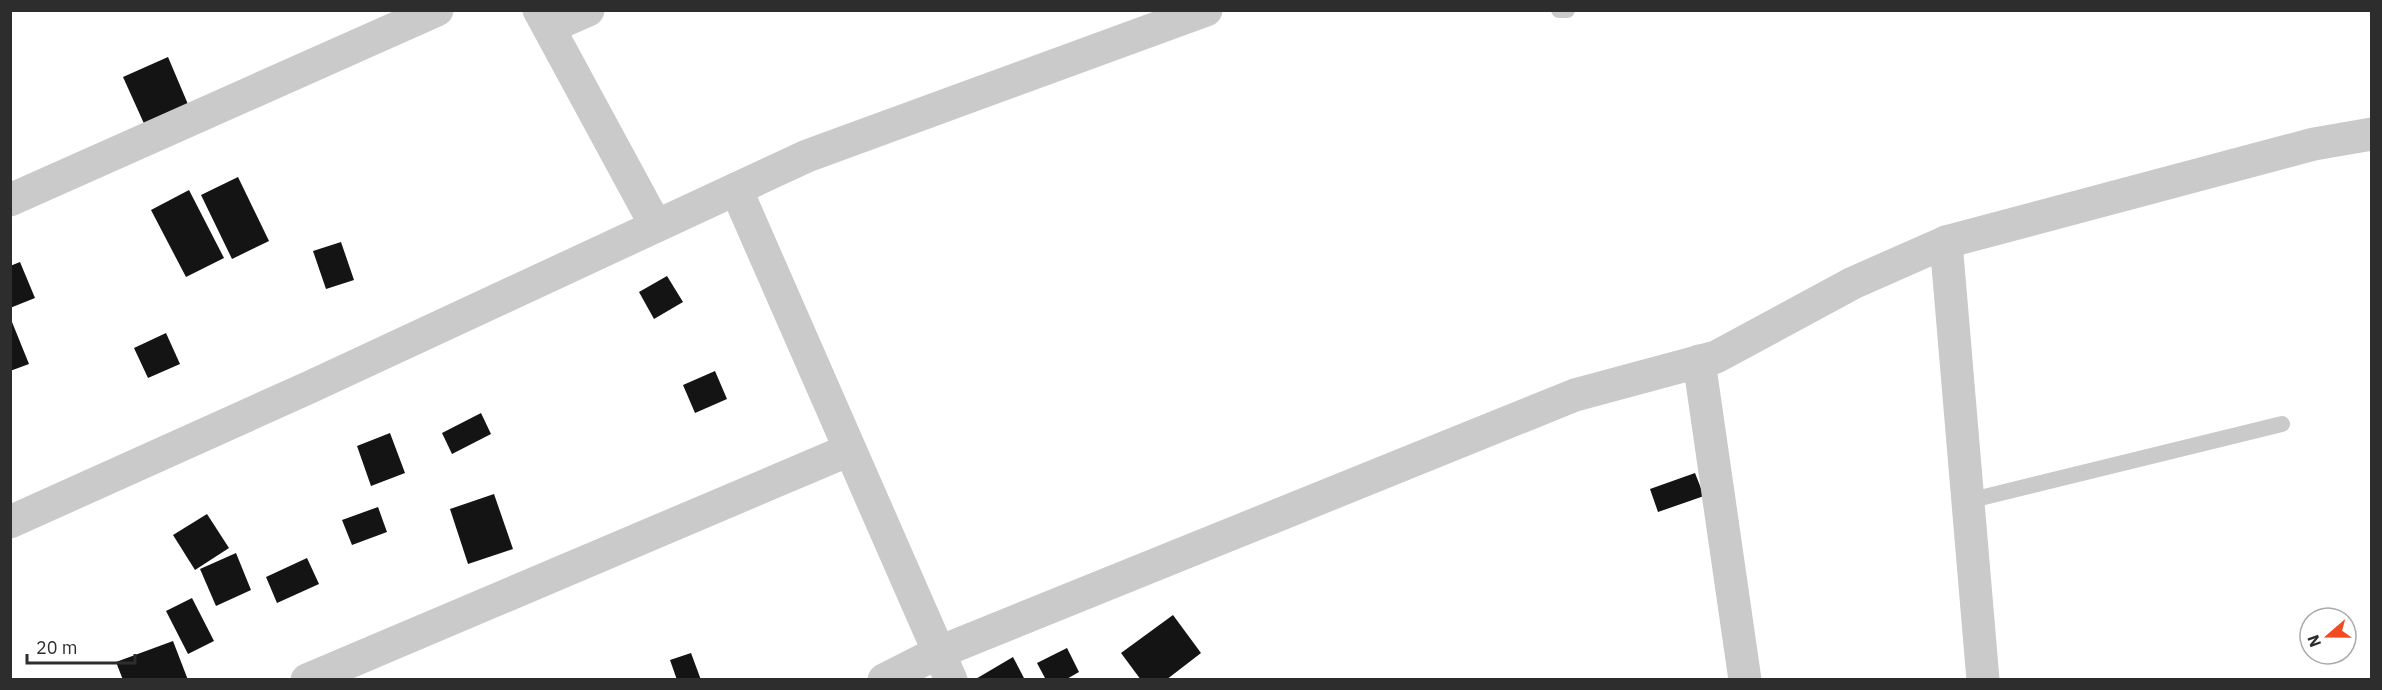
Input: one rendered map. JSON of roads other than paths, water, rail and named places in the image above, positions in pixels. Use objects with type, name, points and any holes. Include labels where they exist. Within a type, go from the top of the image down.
[{"type":"street","points":[[10,200],[437,10]]},
{"type":"street","points":[[588,10],[544,19],[656,226]]},
{"type":"street","points":[[10,522],[310,387],[807,156],[1206,10]]},
{"type":"street","points":[[884,680],[944,666],[1575,395],[1716,357],[1853,283],[1946,242],[2314,144],[2372,134]]},
{"type":"street","points":[[736,189],[944,666]]},
{"type":"street","points":[[1946,242],[1983,680]]},
{"type":"street","points":[[1699,361],[1745,680]]},
{"type":"street","points":[[308,680],[849,450]]},
{"type":"lane","points":[[1559,10],[1567,10]]},
{"type":"lane","points":[[1968,501],[2282,424]]}]
